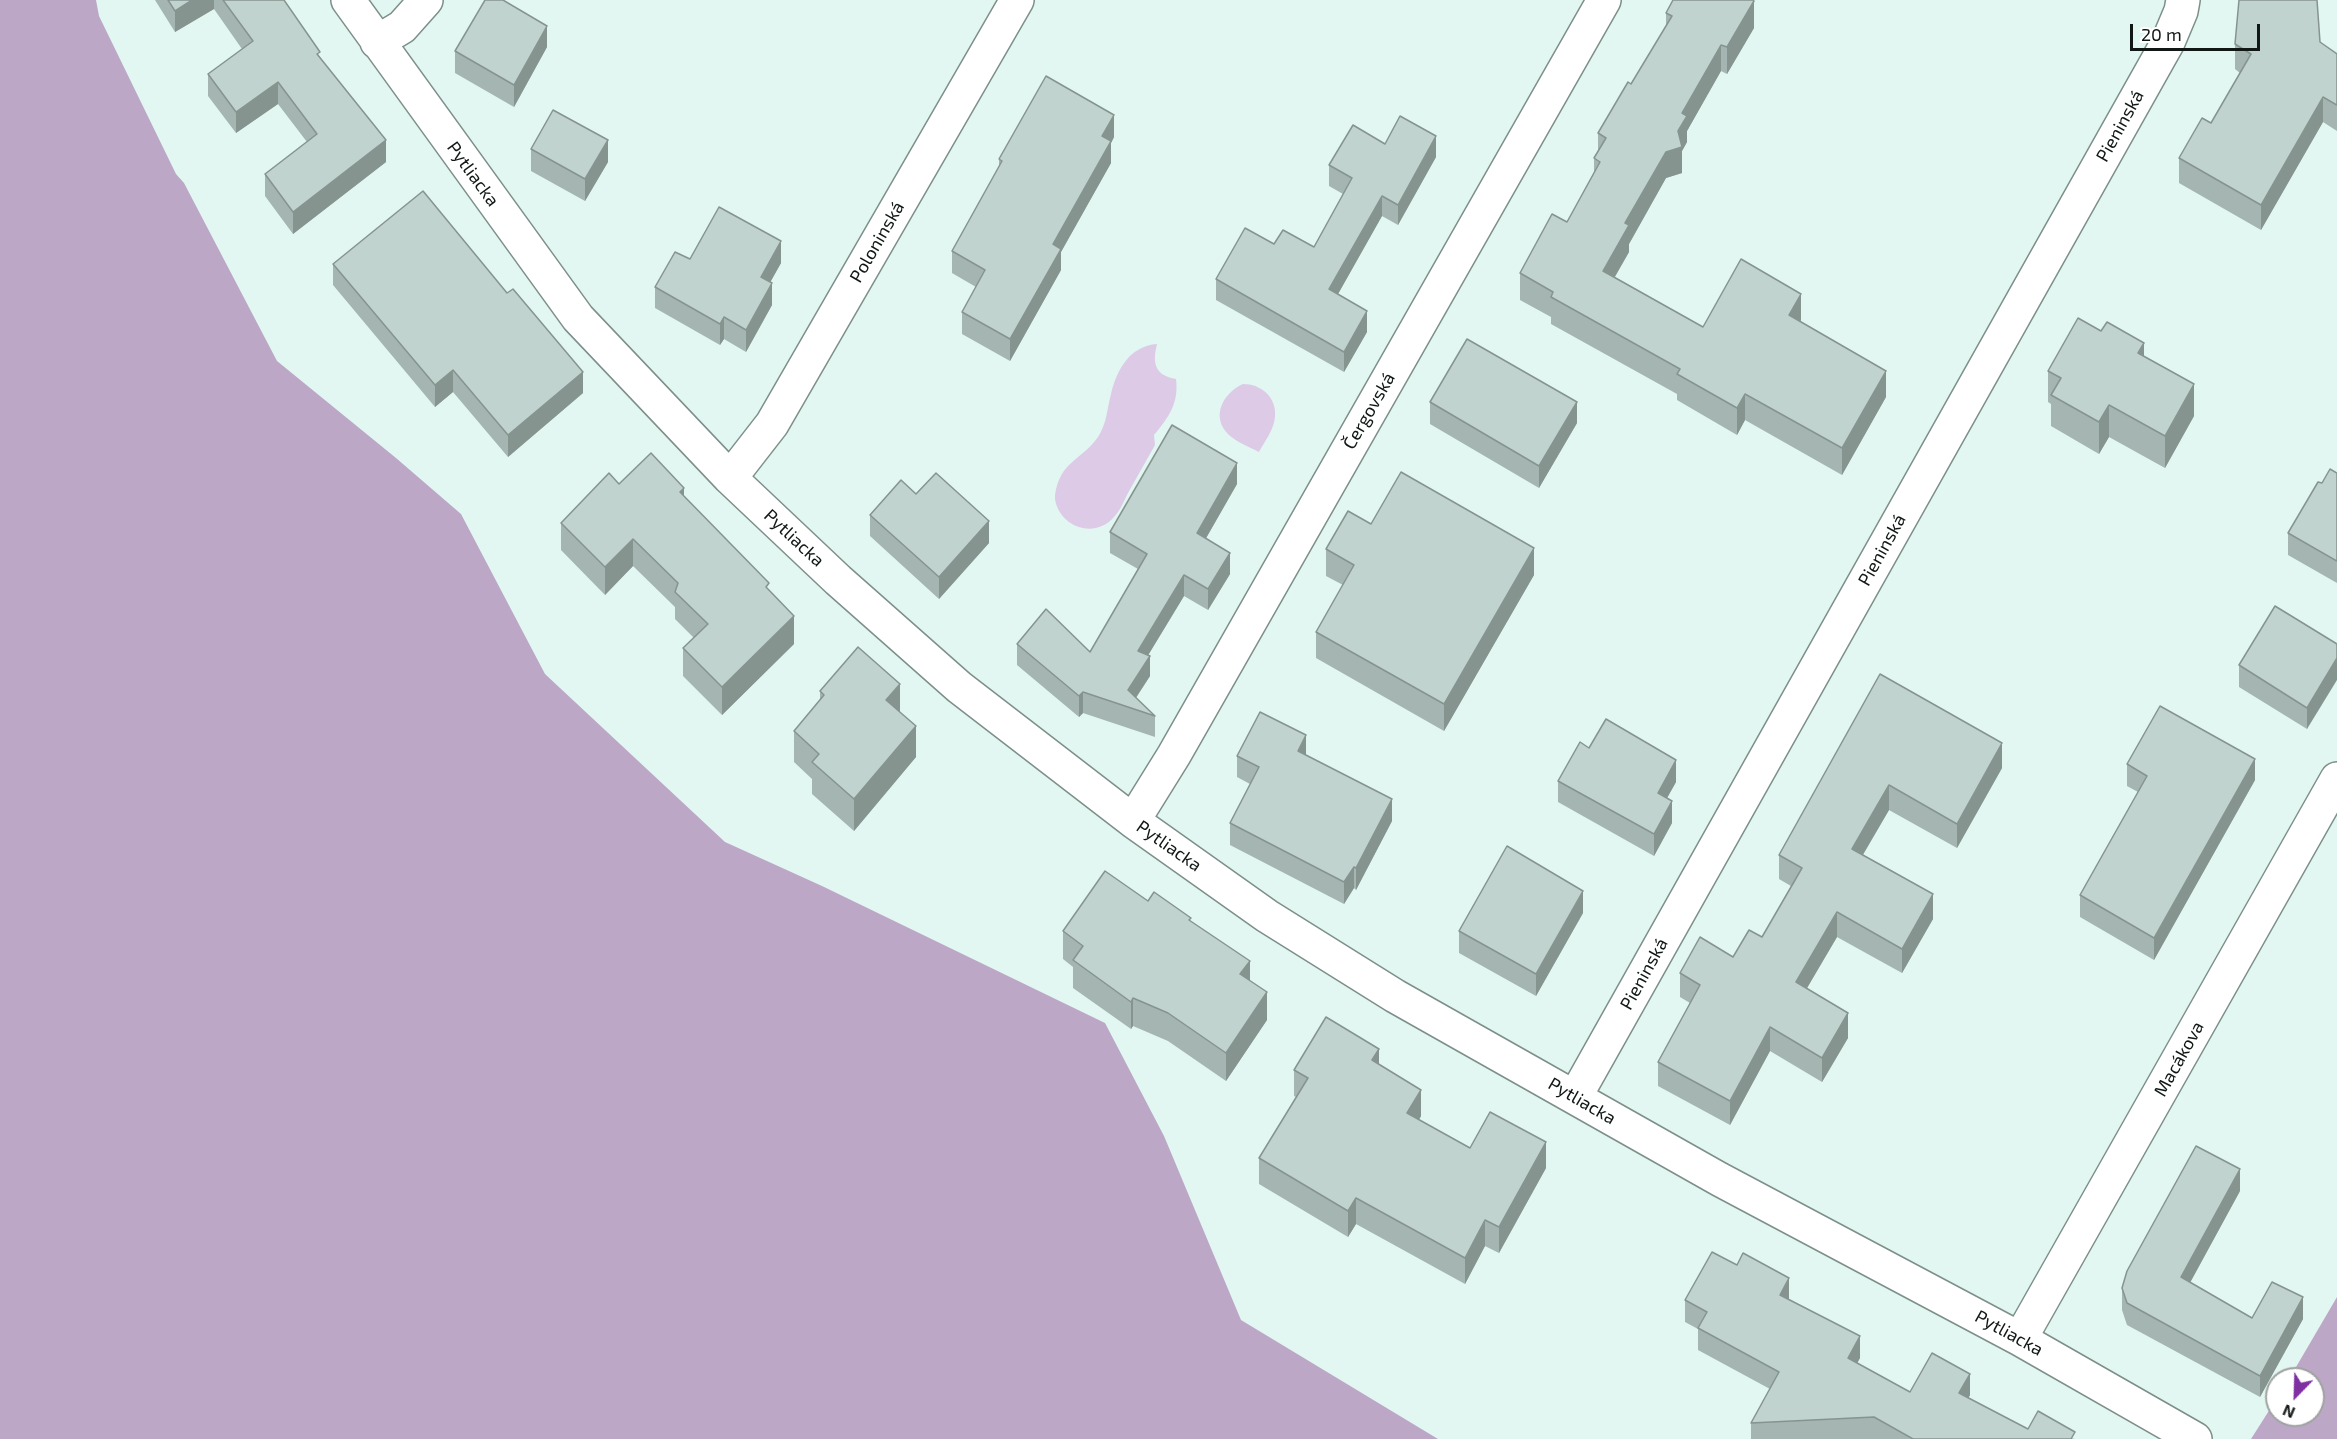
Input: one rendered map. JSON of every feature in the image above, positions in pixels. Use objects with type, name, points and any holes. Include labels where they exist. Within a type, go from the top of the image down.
[{"type":"street","name":"Pytliacka","points":[[348,0],[578,318],[730,477],[838,579],[959,687],[1133,821],[1287,928],[1395,996],[1719,1179],[2020,1339],[2195,1439]]},
{"type":"street","points":[[377,42],[402,27],[426,0]]},
{"type":"street","name":"Poloninská","points":[[730,477],[772,424],[1017,0]]},
{"type":"street","name":"Čergovská","points":[[1133,821],[1174,755],[1604,0]]},
{"type":"street","name":"Pieninská","points":[[1575,1097],[2168,42],[2181,11],[2183,0]]},
{"type":"street","name":"Macákova","points":[[2020,1339],[2337,779]]},
{"type":"shaded area","points":[[0,0],[96,0],[99,16],[176,174],[184,183],[277,361],[461,514],[545,674],[725,842],[822,886],[1105,1023],[1164,1136],[1241,1320],[1438,1439],[0,1439]]},
{"type":"shaded area","points":[[1157,344],[1155,363],[1157,368],[1163,375],[1176,379],[1177,388],[1172,409],[1154,435],[1155,445],[1116,515],[1109,522],[1098,527],[1086,529],[1074,525],[1063,517],[1056,503],[1055,495],[1062,475],[1072,462],[1092,445],[1101,432],[1117,376],[1126,360],[1139,349]]},
{"type":"shaded area","points":[[1243,384],[1262,389],[1270,398],[1275,410],[1273,427],[1259,452],[1229,435],[1220,421],[1221,406],[1225,399]]},
{"type":"shaded area","points":[[2337,1297],[2337,1439],[2251,1439],[2265,1417],[2265,1427],[2325,1427],[2325,1367],[2296,1367]]},
{"type":"building","points":[[168,0],[192,0],[175,11]]},
{"type":"building","points":[[223,0],[284,0],[320,52],[317,54],[386,140],[293,212],[265,174],[317,134],[278,82],[236,112],[208,74],[253,41]]},
{"type":"building","points":[[485,0],[503,0],[547,26],[514,85],[455,51]]},
{"type":"building","points":[[1673,0],[1754,1],[1727,47],[1721,45],[1682,113],[1687,116],[1678,131],[1682,147],[1666,152],[1625,223],[1629,225],[1603,271],[1703,327],[1741,259],[1801,294],[1789,315],[1886,371],[1842,448],[1745,394],[1737,408],[1677,374],[1680,369],[1551,297],[1553,292],[1520,273],[1552,214],[1567,222],[1600,162],[1594,158],[1606,138],[1598,133],[1628,82],[1631,84],[1672,16],[1666,13]]},
{"type":"building","points":[[2239,0],[2317,0],[2320,42],[2337,54],[2337,105],[2323,97],[2261,205],[2179,158],[2202,118],[2211,123],[2251,54],[2235,44]]},
{"type":"building","points":[[1046,76],[1114,115],[1102,136],[1111,141],[1053,244],[1061,249],[1010,339],[962,312],[985,270],[952,251],[1002,161],[999,159]]},
{"type":"building","points":[[553,110],[608,140],[585,179],[531,149]]},
{"type":"building","points":[[1400,116],[1436,136],[1398,205],[1382,196],[1329,289],[1367,311],[1344,352],[1216,279],[1245,228],[1274,244],[1283,230],[1314,247],[1352,178],[1329,165],[1353,125],[1385,144]]},
{"type":"building","points":[[423,191],[507,293],[513,289],[583,372],[508,435],[453,370],[435,385],[333,264]]},
{"type":"building","points":[[719,207],[781,241],[761,277],[772,283],[746,330],[724,317],[720,324],[655,287],[675,252],[690,259]]},
{"type":"building","points":[[2078,318],[2101,331],[2107,322],[2144,343],[2138,353],[2194,384],[2165,436],[2109,405],[2099,422],[2051,395],[2061,378],[2048,371]]},
{"type":"building","points":[[1467,339],[1577,402],[1539,466],[1430,402]]},
{"type":"building","points":[[1172,425],[1237,463],[1197,533],[1230,553],[1208,589],[1184,575],[1138,651],[1150,656],[1128,690],[1155,716],[1083,692],[1079,696],[1017,644],[1046,609],[1090,652],[1147,554],[1110,532]]},
{"type":"building","points":[[651,453],[684,488],[680,492],[769,583],[766,587],[794,616],[722,687],[683,648],[708,624],[675,592],[678,583],[633,539],[605,567],[561,523],[609,473],[619,484]]},
{"type":"building","points":[[2330,469],[2337,473],[2337,561],[2288,533],[2318,482],[2322,483]]},
{"type":"building","points":[[1401,472],[1534,548],[1444,704],[1316,632],[1354,565],[1326,549],[1348,511],[1371,524]]},
{"type":"building","points":[[936,473],[989,521],[939,577],[870,515],[901,480],[916,494]]},
{"type":"building","points":[[2275,606],[2337,644],[2337,658],[2307,708],[2239,665]]},
{"type":"building","points":[[858,647],[900,684],[886,700],[916,726],[854,799],[812,762],[819,754],[794,731],[824,695],[820,691]]},
{"type":"building","points":[[1880,674],[2002,743],[1957,824],[1889,785],[1852,849],[1933,894],[1902,949],[1837,912],[1796,982],[1848,1013],[1822,1058],[1770,1027],[1730,1101],[1658,1062],[1700,985],[1680,973],[1700,937],[1733,957],[1749,930],[1762,937],[1802,868],[1779,855]]},
{"type":"building","points":[[2160,706],[2255,759],[2154,938],[2080,895],[2147,776],[2127,764]]},
{"type":"building","points":[[1260,712],[1306,735],[1298,751],[1392,799],[1356,868],[1354,867],[1344,882],[1230,823],[1259,767],[1237,756]]},
{"type":"building","points":[[1606,719],[1676,760],[1658,793],[1672,801],[1654,834],[1558,781],[1580,742],[1589,748]]},
{"type":"building","points":[[1507,846],[1583,891],[1536,974],[1459,931]]},
{"type":"building","points":[[1105,871],[1148,901],[1154,892],[1191,918],[1189,920],[1250,961],[1240,974],[1267,992],[1226,1053],[1168,1013],[1133,998],[1131,1002],[1073,960],[1083,946],[1063,931]]},
{"type":"building","points":[[1326,1017],[1379,1049],[1372,1060],[1421,1090],[1407,1113],[1470,1148],[1490,1112],[1546,1142],[1499,1227],[1485,1220],[1465,1258],[1356,1198],[1348,1211],[1259,1158],[1308,1078],[1294,1070]]},
{"type":"building","points":[[2196,1146],[2240,1169],[2181,1277],[2252,1318],[2272,1282],[2303,1297],[2260,1376],[2127,1303],[2122,1288],[2127,1271]]},
{"type":"building","points":[[1712,1252],[1737,1265],[1743,1253],[1789,1278],[1780,1295],[1860,1336],[1848,1358],[1910,1392],[1932,1353],[1970,1374],[1959,1393],[2028,1429],[2038,1411],[2075,1432],[2071,1439],[1913,1439],[1874,1417],[1751,1423],[1779,1372],[1698,1328],[1707,1312],[1685,1300]]}]
